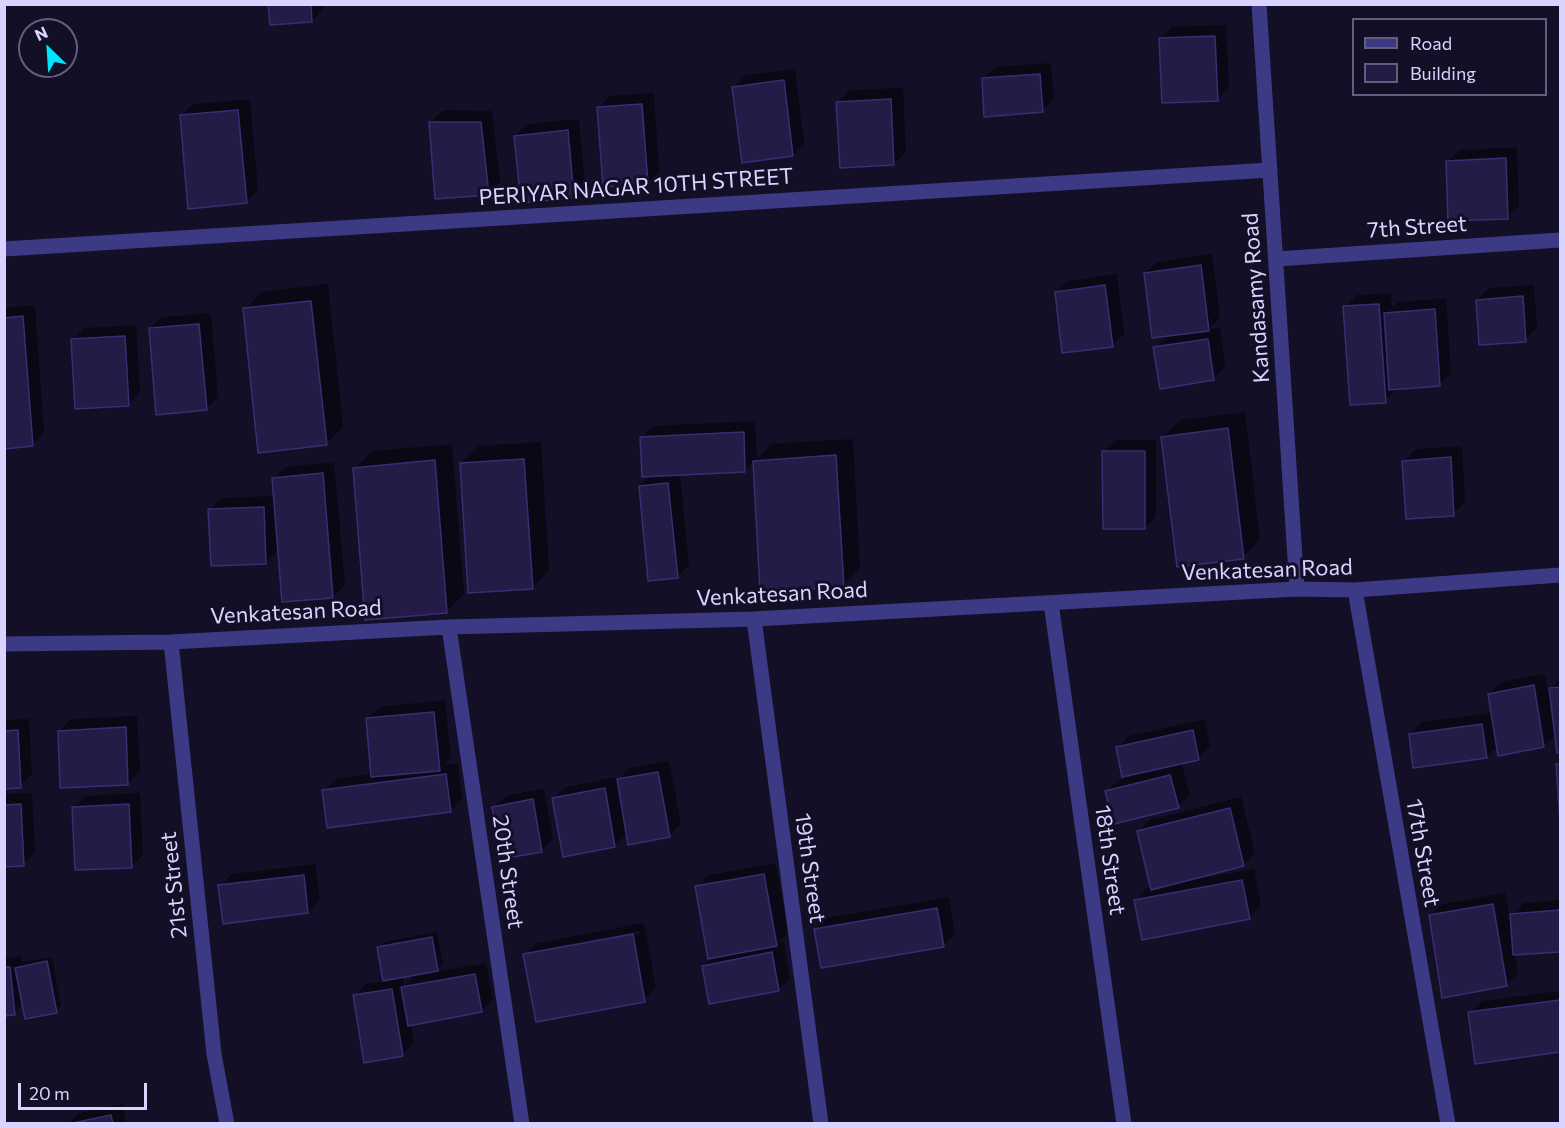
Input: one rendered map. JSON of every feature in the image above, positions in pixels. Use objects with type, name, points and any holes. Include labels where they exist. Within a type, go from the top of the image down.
[{"type":"street","name":"Kandasamy Road","points":[[1259,4],[1296,589]]},
{"type":"street","name":"PERIYAR NAGAR 10TH STREET","points":[[4,249],[1270,170]]},
{"type":"street","name":"7th Street","points":[[1276,259],[1560,240]]},
{"type":"street","name":"Venkatesan Road","points":[[4,644],[171,642],[448,627],[754,619],[1296,589],[1354,590],[1560,575]]},
{"type":"street","name":"17th Street","points":[[1354,590],[1448,1124]]},
{"type":"street","name":"18th Street","points":[[1051,603],[1124,1124]]},
{"type":"street","name":"19th Street","points":[[754,619],[821,1124]]},
{"type":"street","name":"20th Street","points":[[448,627],[522,1124]]},
{"type":"street","name":"21st Street","points":[[171,642],[214,1054],[227,1124]]},
{"type":"building","points":[[268,4],[311,4],[312,22],[270,25]]},
{"type":"building","points":[[1215,36],[1218,101],[1162,103],[1159,38]]},
{"type":"building","points":[[1040,74],[1043,112],[984,117],[982,78]]},
{"type":"building","points":[[784,80],[793,156],[742,163],[732,87]]},
{"type":"building","points":[[891,99],[894,165],[840,168],[836,102]]},
{"type":"building","points":[[642,104],[648,184],[603,187],[597,107]]},
{"type":"building","points":[[238,110],[247,203],[188,209],[180,115]]},
{"type":"building","points":[[429,122],[481,122],[489,195],[435,199]]},
{"type":"building","points":[[568,130],[574,198],[521,203],[514,136]]},
{"type":"building","points":[[1506,158],[1508,219],[1448,221],[1446,161]]},
{"type":"building","points":[[1201,265],[1209,331],[1152,338],[1144,273]]},
{"type":"building","points":[[1105,285],[1113,347],[1062,353],[1055,292]]},
{"type":"building","points":[[1523,296],[1526,342],[1479,345],[1476,300]]},
{"type":"building","points":[[311,301],[327,445],[258,453],[243,308]]},
{"type":"building","points":[[1379,304],[1386,403],[1350,405],[1343,306]]},
{"type":"building","points":[[1435,309],[1440,386],[1389,390],[1384,313]]},
{"type":"building","points":[[23,316],[33,446],[4,449],[4,318]]},
{"type":"building","points":[[199,324],[207,410],[156,415],[149,328]]},
{"type":"building","points":[[125,336],[129,406],[75,409],[71,339]]},
{"type":"building","points":[[1208,339],[1214,380],[1160,389],[1153,347]]},
{"type":"building","points":[[1228,428],[1244,559],[1177,567],[1161,437]]},
{"type":"building","points":[[744,432],[745,472],[642,477],[640,437]]},
{"type":"building","points":[[1102,451],[1145,451],[1145,529],[1103,529]]},
{"type":"building","points":[[836,455],[844,587],[760,592],[753,461]]},
{"type":"building","points":[[1451,457],[1454,516],[1406,519],[1402,461]]},
{"type":"building","points":[[524,459],[533,589],[468,593],[460,463]]},
{"type":"building","points":[[435,460],[447,613],[365,620],[353,468]]},
{"type":"building","points":[[323,473],[333,598],[282,602],[272,478]]},
{"type":"building","points":[[668,483],[678,578],[648,581],[639,486]]},
{"type":"building","points":[[264,507],[266,564],[211,566],[208,509]]},
{"type":"building","points":[[1534,685],[1544,747],[1498,756],[1488,694]]},
{"type":"building","points":[[1560,687],[1560,753],[1557,753],[1549,688]]},
{"type":"building","points":[[434,712],[440,771],[371,777],[366,718]]},
{"type":"building","points":[[1482,724],[1487,758],[1413,768],[1409,734]]},
{"type":"building","points":[[126,727],[128,785],[60,788],[58,731]]},
{"type":"building","points":[[18,730],[21,788],[4,789],[4,731]]},
{"type":"building","points":[[1193,730],[1199,760],[1122,777],[1116,747]]},
{"type":"building","points":[[1556,764],[1560,764],[1560,822]]},
{"type":"building","points":[[658,772],[670,837],[628,845],[617,779]]},
{"type":"building","points":[[446,774],[451,812],[327,828],[322,790]]},
{"type":"building","points":[[1170,775],[1179,808],[1114,824],[1105,791]]},
{"type":"building","points":[[605,788],[615,847],[563,857],[552,798]]},
{"type":"building","points":[[533,799],[542,852],[501,859],[492,807]]},
{"type":"building","points":[[21,804],[24,866],[4,867],[4,805]]},
{"type":"building","points":[[129,804],[132,868],[75,870],[72,807]]},
{"type":"building","points":[[1230,808],[1244,866],[1151,890],[1137,831]]},
{"type":"building","points":[[764,874],[777,946],[708,959],[695,886]]},
{"type":"building","points":[[304,875],[308,913],[223,924],[218,885]]},
{"type":"building","points":[[1242,880],[1250,919],[1142,940],[1134,900]]},
{"type":"building","points":[[1493,904],[1507,986],[1442,998],[1429,915]]},
{"type":"building","points":[[937,908],[944,947],[821,968],[814,929]]},
{"type":"building","points":[[1560,910],[1560,952],[1513,955],[1510,914]]},
{"type":"building","points":[[633,934],[645,1002],[536,1022],[523,954]]},
{"type":"building","points":[[432,937],[438,971],[383,981],[377,947]]},
{"type":"building","points":[[772,952],[779,991],[709,1004],[702,966]]},
{"type":"building","points":[[47,961],[57,1013],[25,1019],[15,968]]},
{"type":"building","points":[[4,967],[10,967],[15,1015],[4,1016]]},
{"type":"building","points":[[475,974],[482,1012],[408,1026],[401,987]]},
{"type":"building","points":[[392,989],[403,1056],[364,1063],[353,995]]},
{"type":"building","points":[[1560,1000],[1560,1052],[1475,1064],[1468,1012]]},
{"type":"building","points":[[111,1115],[113,1124],[68,1124]]}]
